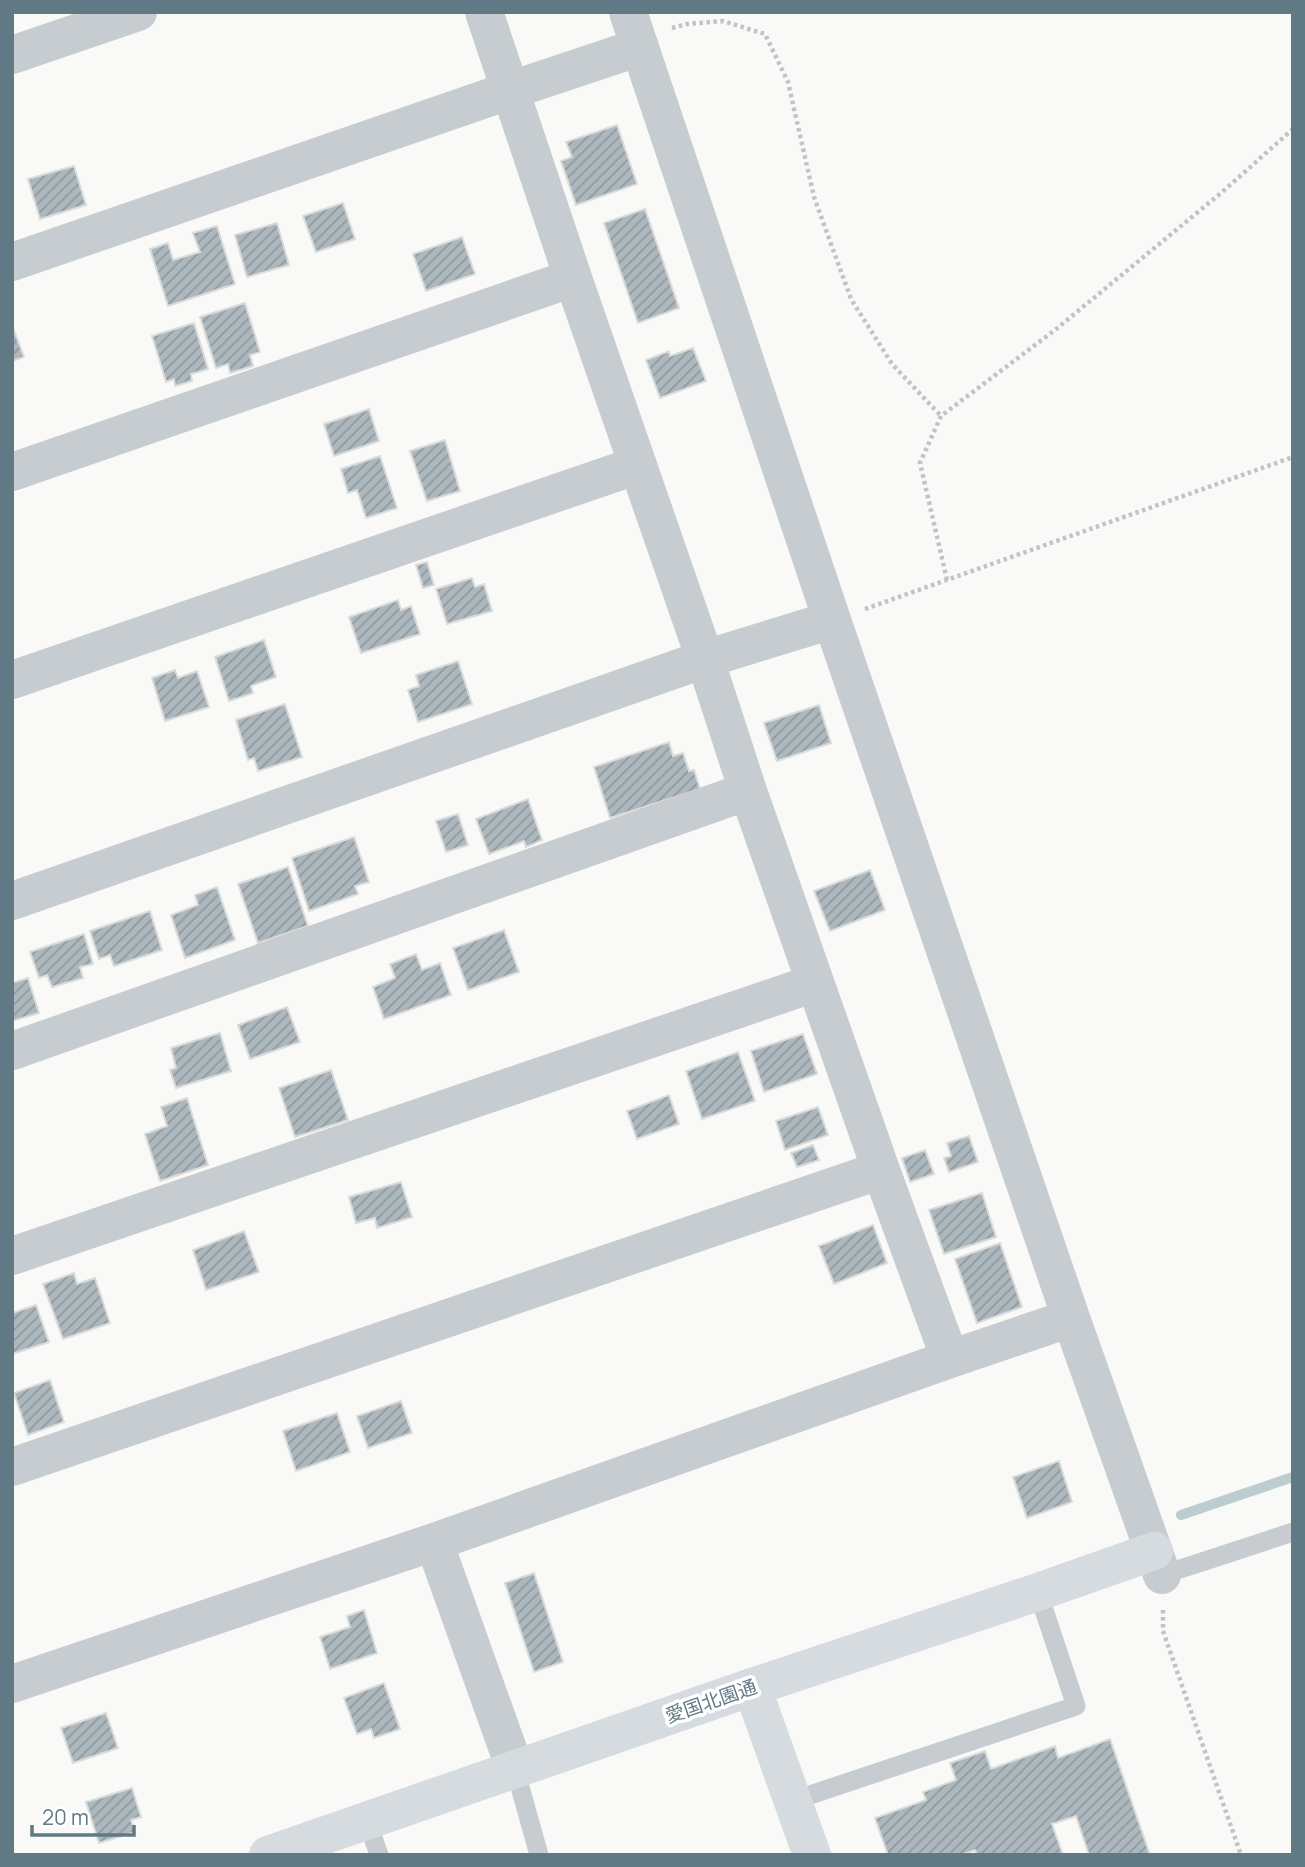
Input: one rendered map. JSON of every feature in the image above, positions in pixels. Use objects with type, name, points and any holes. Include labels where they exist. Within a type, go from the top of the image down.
[{"type":"street","points":[[12,55],[138,12]]},
{"type":"street","points":[[484,12],[748,791],[950,1359]]},
{"type":"street","points":[[12,262],[511,90],[634,30],[832,620],[1071,1318],[1158,1563]]},
{"type":"street","points":[[12,472],[573,278]]},
{"type":"street","points":[[12,680],[638,465]]},
{"type":"street","points":[[12,901],[705,659],[832,620]]},
{"type":"street","points":[[12,1051],[748,791]]},
{"type":"street","points":[[12,1256],[815,983]]},
{"type":"street","points":[[12,1467],[881,1170]]},
{"type":"street","points":[[12,1683],[434,1542],[1071,1318]]},
{"type":"street","points":[[434,1542],[515,1769]]},
{"type":"street","name":"愛国北園通","points":[[268,1855],[373,1838],[515,1769],[1038,1592],[1158,1563]]},
{"type":"street","points":[[752,1687],[811,1855]]},
{"type":"lane","points":[[1158,1563],[1293,1532]]},
{"type":"lane","points":[[792,1801],[1076,1706],[1038,1592]]},
{"type":"lane","points":[[515,1769],[539,1855]]},
{"type":"path","points":[[634,30],[667,30],[687,24],[723,21],[765,34],[788,82],[814,197],[851,299],[892,364],[941,416]]},
{"type":"path","points":[[947,580],[920,463],[941,416],[1055,330],[1221,193],[1293,129]]},
{"type":"path","points":[[832,620],[1293,457]]},
{"type":"path","points":[[1158,1563],[1163,1631],[1241,1855]]},
{"type":"building","points":[[617,125],[637,184],[576,205],[561,161],[572,157],[566,142]]},
{"type":"building","points":[[74,166],[86,205],[40,219],[28,179]]},
{"type":"building","points":[[343,203],[355,239],[316,252],[303,216]]},
{"type":"building","points":[[645,209],[679,308],[638,323],[604,223]]},
{"type":"building","points":[[277,223],[289,265],[247,277],[235,235]]},
{"type":"building","points":[[217,226],[235,284],[168,306],[150,249],[168,243],[173,260],[200,252],[193,233]]},
{"type":"building","points":[[462,237],[475,274],[426,291],[413,254]]},
{"type":"building","points":[[245,303],[260,352],[250,355],[253,366],[230,373],[228,364],[216,368],[200,317]]},
{"type":"building","points":[[194,323],[208,369],[191,374],[192,381],[175,386],[174,379],[166,382],[152,336]]},
{"type":"building","points":[[12,325],[24,357],[12,361]]},
{"type":"building","points":[[693,348],[706,381],[660,398],[646,360],[669,351],[670,356]]},
{"type":"building","points":[[369,409],[379,441],[334,456],[324,424]]},
{"type":"building","points":[[445,440],[460,491],[427,501],[410,451]]},
{"type":"building","points":[[380,456],[397,508],[366,518],[357,490],[348,493],[341,469]]},
{"type":"building","points":[[427,562],[434,585],[423,588],[416,565]]},
{"type":"building","points":[[472,578],[475,587],[484,584],[492,611],[447,624],[436,589]]},
{"type":"building","points":[[398,600],[401,610],[411,606],[420,634],[361,653],[349,617]]},
{"type":"building","points":[[264,640],[276,677],[251,686],[253,693],[229,701],[215,657]]},
{"type":"building","points":[[458,661],[472,704],[418,722],[408,690],[419,686],[416,675]]},
{"type":"building","points":[[175,670],[178,678],[197,671],[209,707],[165,721],[152,678]]},
{"type":"building","points":[[285,704],[302,757],[258,771],[254,758],[248,760],[236,720]]},
{"type":"building","points":[[819,705],[831,743],[777,761],[764,723]]},
{"type":"building","points":[[669,742],[673,756],[683,753],[689,771],[694,770],[700,789],[610,818],[594,767]]},
{"type":"building","points":[[528,799],[542,840],[526,847],[524,841],[489,854],[476,819]]},
{"type":"building","points":[[458,814],[468,845],[446,852],[436,821]]},
{"type":"building","points":[[354,837],[369,882],[355,886],[358,894],[309,911],[292,858]]},
{"type":"building","points":[[288,867],[308,926],[258,943],[238,884]]},
{"type":"building","points":[[870,870],[885,910],[830,931],[814,891]]},
{"type":"building","points":[[217,887],[235,940],[185,958],[171,915],[198,905],[195,895]]},
{"type":"building","points":[[150,911],[162,950],[114,966],[110,955],[99,959],[90,931]]},
{"type":"building","points":[[504,930],[519,972],[468,990],[453,948]]},
{"type":"building","points":[[84,934],[93,964],[80,967],[83,978],[52,987],[47,975],[39,978],[30,952]]},
{"type":"building","points":[[416,954],[422,970],[440,963],[451,995],[384,1019],[373,987],[395,978],[390,964]]},
{"type":"building","points":[[28,978],[39,1013],[12,1021],[12,983]]},
{"type":"building","points":[[287,1007],[300,1042],[250,1059],[238,1025]]},
{"type":"building","points":[[220,1033],[231,1071],[176,1088],[170,1070],[176,1068],[171,1048]]},
{"type":"building","points":[[803,1034],[817,1074],[764,1092],[751,1051]]},
{"type":"building","points":[[738,1052],[755,1101],[702,1119],[686,1071]]},
{"type":"building","points":[[331,1070],[348,1120],[295,1137],[279,1088]]},
{"type":"building","points":[[669,1095],[679,1124],[637,1139],[627,1111]]},
{"type":"building","points":[[187,1098],[208,1165],[160,1181],[145,1134],[167,1126],[161,1107]]},
{"type":"building","points":[[818,1107],[828,1135],[785,1150],[776,1121]]},
{"type":"building","points":[[969,1136],[978,1162],[949,1172],[944,1158],[951,1156],[947,1143]]},
{"type":"building","points":[[813,1145],[819,1160],[797,1167],[791,1153]]},
{"type":"building","points":[[925,1150],[934,1174],[910,1182],[902,1158]]},
{"type":"building","points":[[401,1182],[412,1217],[377,1228],[375,1218],[356,1223],[349,1197]]},
{"type":"building","points":[[982,1193],[996,1237],[944,1254],[929,1210]]},
{"type":"building","points":[[873,1225],[887,1263],[834,1284],[819,1246]]},
{"type":"building","points":[[244,1231],[259,1272],[206,1290],[193,1250]]},
{"type":"building","points":[[1000,1243],[1022,1307],[977,1323],[955,1259]]},
{"type":"building","points":[[74,1273],[77,1284],[95,1278],[110,1323],[63,1339],[43,1284]]},
{"type":"building","points":[[36,1305],[49,1342],[12,1354],[12,1313]]},
{"type":"building","points":[[50,1380],[64,1422],[28,1435],[14,1393]]},
{"type":"building","points":[[401,1401],[412,1433],[368,1448],[357,1416]]},
{"type":"building","points":[[337,1413],[350,1452],[296,1471],[283,1431]]},
{"type":"building","points":[[1059,1461],[1072,1502],[1027,1518],[1013,1477]]},
{"type":"building","points":[[534,1573],[563,1662],[534,1672],[505,1583]]},
{"type":"building","points":[[364,1610],[377,1653],[330,1669],[320,1637],[350,1627],[347,1616]]},
{"type":"building","points":[[384,1683],[400,1729],[374,1738],[371,1729],[357,1734],[344,1698]]},
{"type":"building","points":[[106,1713],[118,1748],[73,1763],[61,1728]]},
{"type":"building","points":[[1110,1739],[1150,1855],[1089,1855],[1076,1816],[1052,1824],[1063,1855],[977,1855],[975,1850],[961,1855],[888,1855],[875,1818],[926,1800],[923,1792],[956,1780],[950,1763],[985,1751],[991,1769],[1055,1746],[1058,1758]]},
{"type":"building","points":[[132,1788],[141,1817],[131,1820],[135,1832],[99,1843],[86,1802]]},
{"type":"waterway","points":[[1181,1515],[1293,1477]]}]
